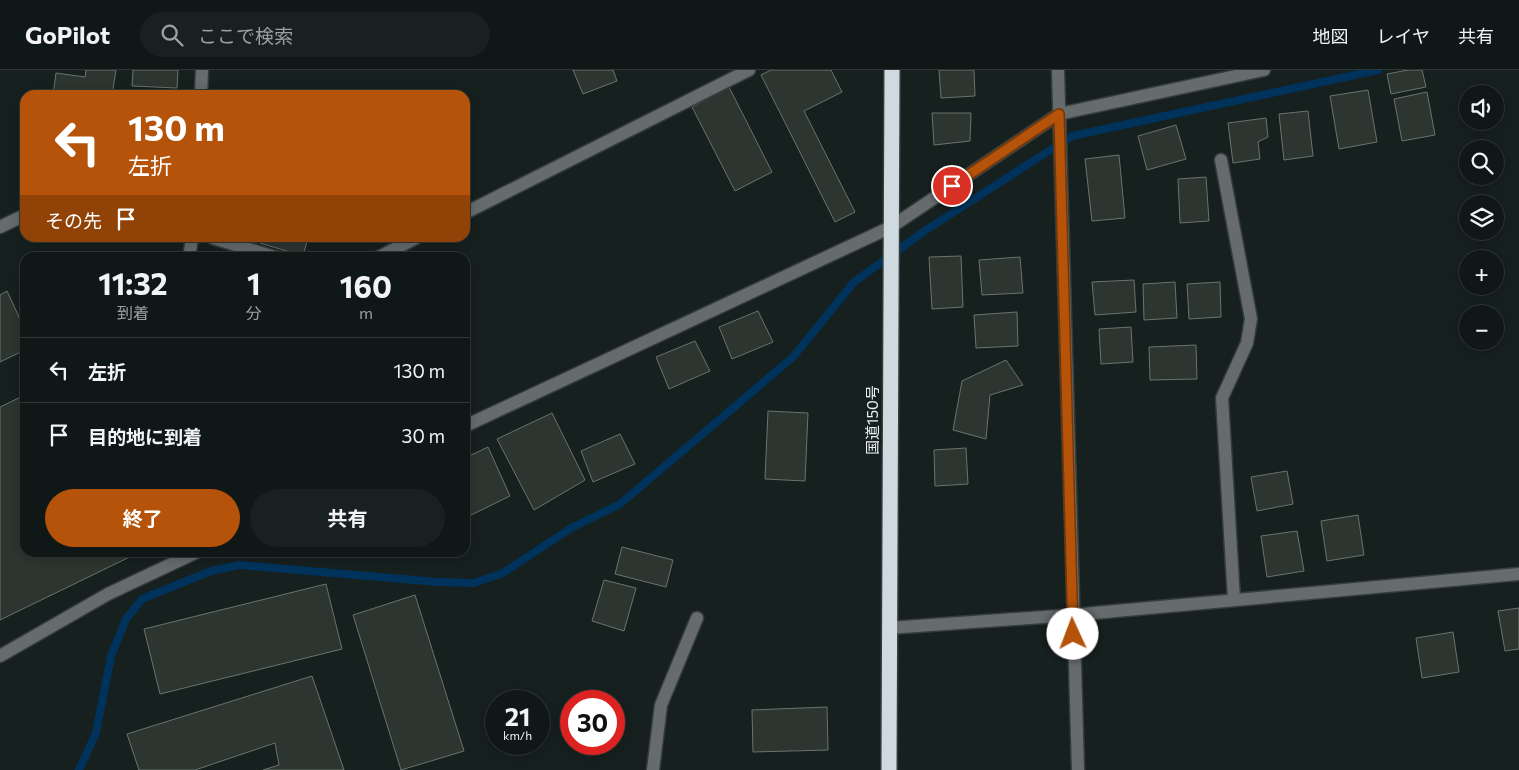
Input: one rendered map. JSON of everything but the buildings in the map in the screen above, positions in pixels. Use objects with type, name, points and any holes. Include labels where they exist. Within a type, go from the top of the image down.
[{"type":"highway","name":"国道150号","points":[[888,770],[892,70]]},
{"type":"street","points":[[201,90],[202,70]]},
{"type":"street","points":[[470,210],[749,70]]},
{"type":"street","points":[[1058,70],[1072,615],[1078,770]]},
{"type":"street","points":[[470,424],[891,227],[1059,114],[1264,70]]},
{"type":"street","points":[[1221,160],[1251,319],[1247,343],[1222,398],[1234,600]]},
{"type":"street","points":[[0,228],[20,218]]},
{"type":"street","points":[[226,242],[258,252]]},
{"type":"street","points":[[389,252],[408,242]]},
{"type":"street","points":[[0,656],[108,594],[186,557]]},
{"type":"street","points":[[889,628],[1072,615],[1519,574]]},
{"type":"street","points":[[653,770],[661,705],[697,618]]},
{"type":"waterway","points":[[79,770],[96,733],[111,656],[126,619],[142,599],[211,571],[239,565],[438,582],[474,583],[503,573],[571,528],[620,504],[793,357],[854,282],[926,230],[1072,136],[1378,70]]},
{"type":"route","points":[[952,186],[1059,114],[1073,634]]}]
